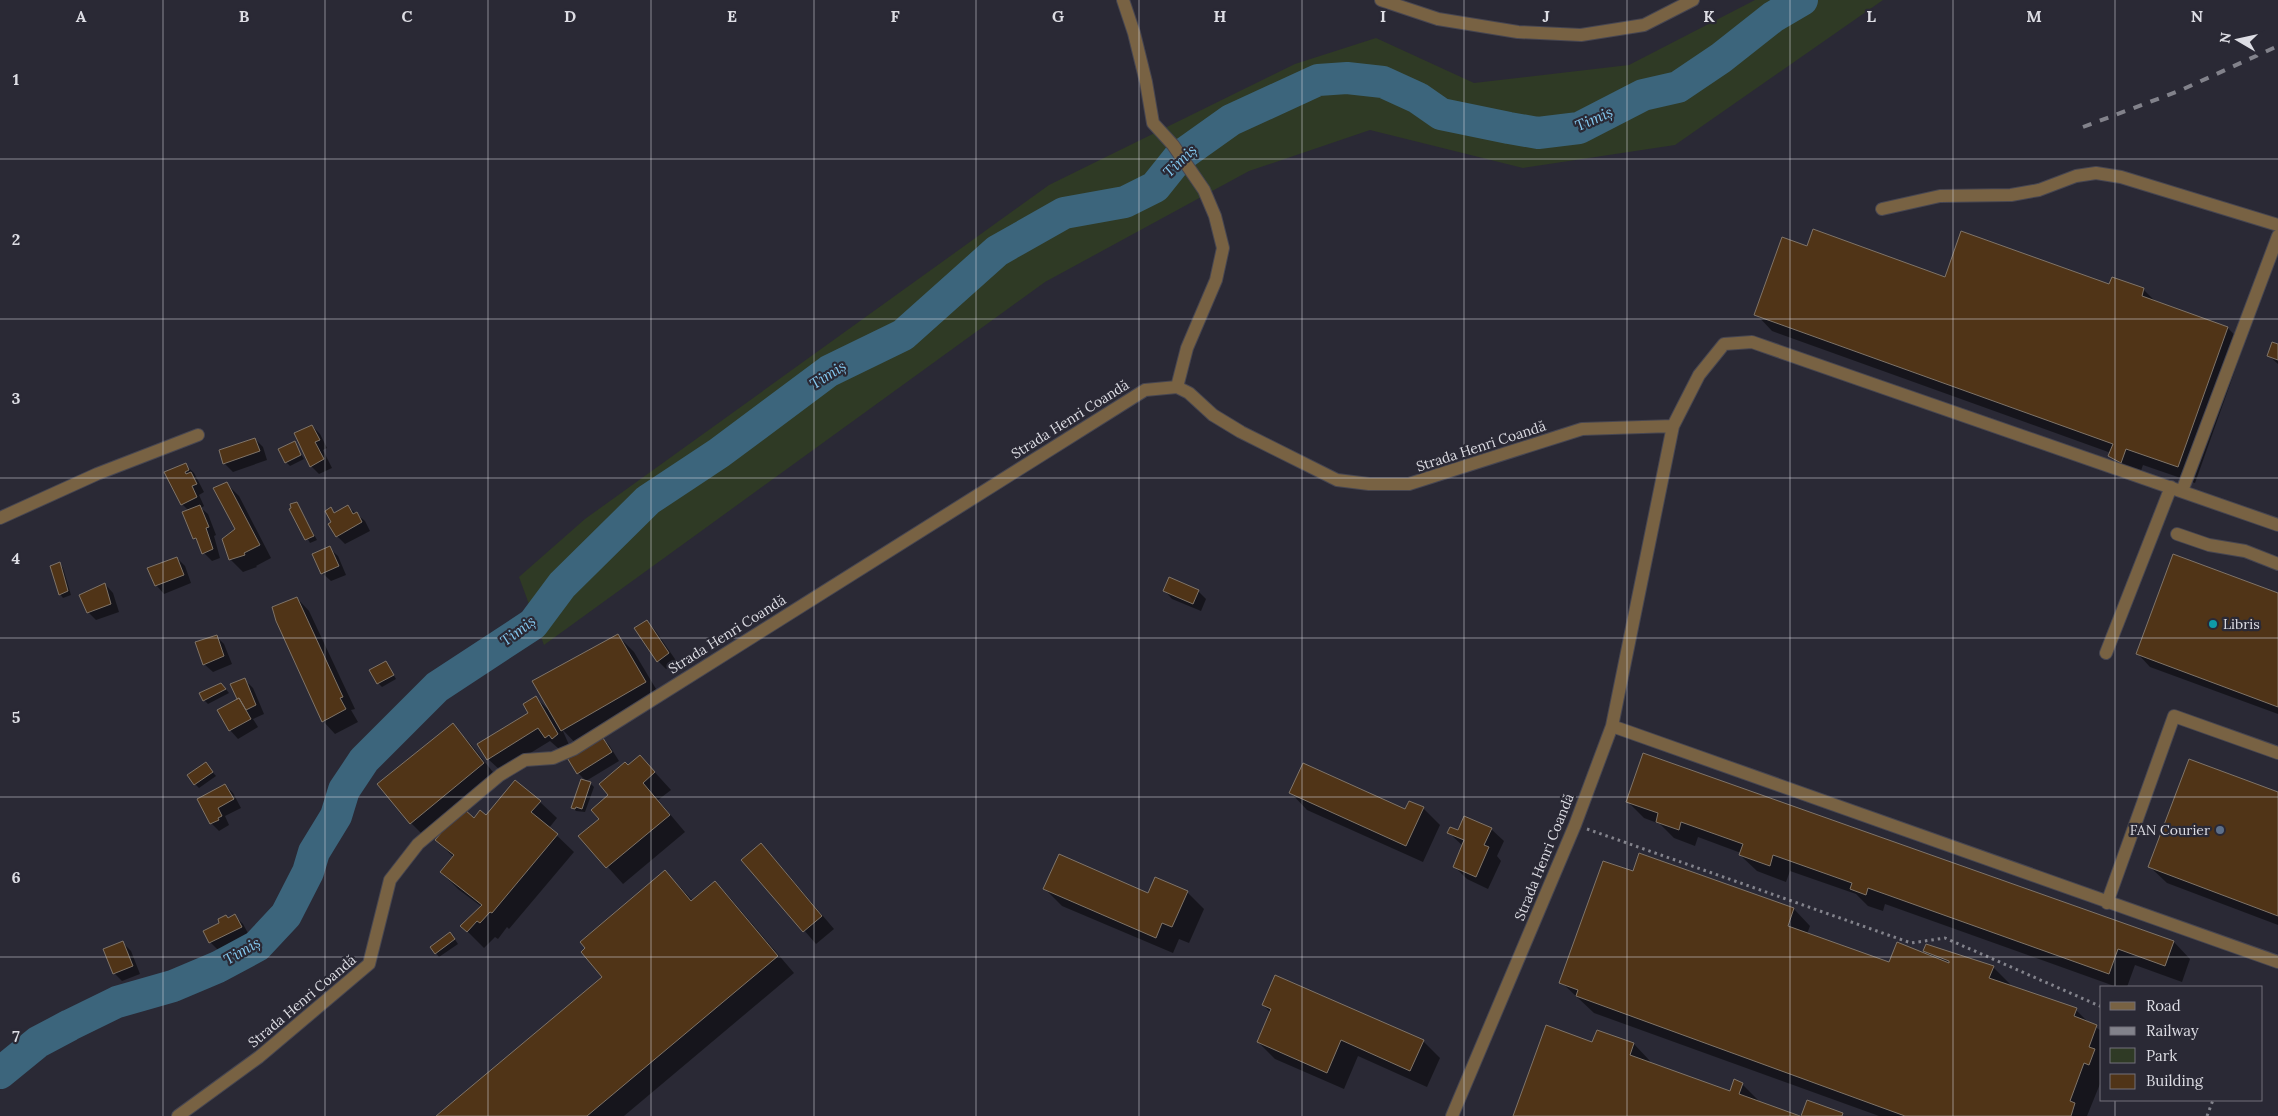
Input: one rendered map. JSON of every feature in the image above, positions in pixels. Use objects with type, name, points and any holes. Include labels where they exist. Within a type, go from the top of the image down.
[{"type":"street","points":[[1123,0],[1134,33],[1146,82],[1153,123],[1173,145],[1204,190],[1215,216],[1223,248],[1216,280],[1187,348],[1177,387]]},
{"type":"street","points":[[1381,0],[1438,19],[1518,32],[1581,35],[1644,24],[1693,0]]},
{"type":"street","points":[[1882,209],[1940,196],[2011,195],[2039,190],[2076,176],[2096,174],[2121,177],[2278,225]]},
{"type":"street","points":[[2106,653],[2176,489],[2278,236]]},
{"type":"street","points":[[1673,426],[1700,375],[1724,344],[1752,342],[2278,525]]},
{"type":"street","name":"Strada Henri Coandă","points":[[178,1116],[259,1057],[369,964],[390,880],[418,844],[500,775],[525,760],[552,758],[574,749],[1145,390],[1177,387],[1189,393],[1213,415],[1241,432],[1337,480],[1369,484],[1409,484],[1582,429],[1673,426],[1612,726],[1575,825],[1456,1115]]},
{"type":"street","points":[[0,518],[97,474],[198,435]]},
{"type":"street","points":[[2177,534],[2209,545],[2245,551],[2278,564]]},
{"type":"street","points":[[2107,903],[2174,716],[2278,753]]},
{"type":"street","points":[[1612,726],[2107,903],[2278,962]]},
{"type":"path","points":[[1575,825],[1911,943],[1945,938],[2100,1005]]},
{"type":"path","points":[[2207,1116],[2213,1101]]},
{"type":"green space","points":[[1755,0],[1883,0],[1675,145],[1523,168],[1370,130],[1249,171],[1045,282],[544,645],[519,577],[585,519],[1049,185],[1295,64],[1376,38],[1474,83],[1629,65]]},
{"type":"building","points":[[1813,229],[1945,277],[1961,231],[2109,284],[2112,277],[2144,288],[2142,296],[2228,327],[2178,467],[2126,449],[2121,463],[2108,456],[2113,444],[1754,315],[1782,237],[1807,246]]},
{"type":"building","points":[[2272,342],[2278,344],[2278,360],[2267,356]]},
{"type":"building","points":[[312,425],[320,440],[315,442],[324,459],[310,467],[294,433]]},
{"type":"building","points":[[255,438],[260,451],[223,464],[219,450]]},
{"type":"building","points":[[295,441],[301,455],[285,463],[278,449]]},
{"type":"building","points":[[186,463],[189,470],[185,472],[186,474],[191,472],[197,484],[192,486],[197,497],[181,505],[164,472]]},
{"type":"building","points":[[227,482],[260,545],[244,553],[245,555],[229,560],[222,539],[235,529],[213,488]]},
{"type":"building","points":[[297,502],[314,536],[305,540],[289,509],[291,508],[290,504]]},
{"type":"building","points":[[200,505],[209,527],[206,528],[213,549],[202,554],[196,538],[193,539],[182,512]]},
{"type":"building","points":[[348,505],[353,514],[357,512],[362,522],[336,537],[328,524],[331,522],[325,511],[331,507],[334,513]]},
{"type":"building","points":[[330,546],[339,566],[321,574],[312,554]]},
{"type":"building","name":"Libris","points":[[2173,554],[2278,593],[2278,707],[2136,654]]},
{"type":"building","points":[[177,557],[184,575],[155,586],[147,568]]},
{"type":"building","points":[[60,562],[68,591],[59,595],[50,566]]},
{"type":"building","points":[[1169,577],[1199,590],[1193,604],[1163,591]]},
{"type":"building","points":[[105,583],[111,604],[87,613],[79,595]]},
{"type":"building","points":[[297,597],[343,697],[340,698],[346,709],[322,722],[276,621],[272,607]]},
{"type":"building","points":[[647,620],[669,653],[657,662],[634,628]]},
{"type":"building","points":[[618,634],[646,682],[561,731],[532,681]]},
{"type":"building","points":[[217,635],[224,656],[203,665],[195,642]]},
{"type":"building","points":[[386,661],[394,675],[377,684],[369,670]]},
{"type":"building","points":[[245,678],[256,705],[246,710],[239,698],[237,699],[230,684]]},
{"type":"building","points":[[221,683],[226,689],[203,701],[199,693]]},
{"type":"building","points":[[536,696],[558,734],[552,739],[549,735],[545,738],[538,728],[487,760],[477,744],[528,713],[523,704]]},
{"type":"building","points":[[239,698],[251,719],[229,731],[217,710]]},
{"type":"building","points":[[453,723],[484,763],[410,824],[377,784]]},
{"type":"building","points":[[601,735],[612,752],[577,774],[566,756]]},
{"type":"building","points":[[1643,753],[2174,941],[2165,966],[2118,949],[2109,974],[1868,888],[1866,895],[1850,889],[1852,883],[1773,855],[1770,866],[1739,855],[1743,844],[1681,822],[1679,830],[1656,822],[1658,813],[1626,802]]},
{"type":"building","points":[[640,755],[655,772],[643,783],[670,815],[606,868],[578,836],[599,819],[591,810],[608,795],[599,784],[625,762],[628,765]]},
{"type":"building","name":"FAN Courier","points":[[2189,759],[2278,792],[2278,916],[2148,867]]},
{"type":"building","points":[[206,762],[213,772],[194,785],[187,775]]},
{"type":"building","points":[[1303,763],[1405,809],[1409,801],[1424,807],[1406,846],[1289,793]]},
{"type":"building","points":[[581,779],[591,782],[582,809],[571,808]]},
{"type":"building","points":[[515,780],[541,801],[531,812],[558,834],[492,913],[490,912],[480,923],[477,921],[467,932],[460,926],[482,905],[440,872],[454,855],[435,840],[441,833],[439,831],[464,809],[474,818],[480,810],[486,815]]},
{"type":"building","points":[[225,784],[234,799],[218,808],[222,816],[218,818],[219,820],[210,824],[197,799]]},
{"type":"building","points":[[1464,816],[1492,828],[1484,845],[1489,847],[1476,877],[1453,867],[1464,840],[1447,833],[1450,827],[1458,830]]},
{"type":"building","points":[[761,843],[822,916],[803,932],[741,860]]},
{"type":"building","points":[[1639,853],[1794,908],[1788,926],[1889,962],[1897,942],[1949,963],[1949,961],[1923,951],[1926,944],[1994,966],[1989,978],[2077,1008],[2074,1016],[2097,1025],[2089,1047],[2095,1049],[2089,1065],[2084,1063],[2070,1101],[2075,1103],[2071,1116],[1905,1116],[1576,996],[1578,990],[1559,983],[1603,861],[1633,871]]},
{"type":"building","points":[[1059,854],[1148,893],[1155,877],[1188,891],[1172,927],[1162,923],[1156,938],[1043,889]]},
{"type":"building","points":[[665,870],[691,901],[715,881],[778,956],[587,1116],[436,1116],[602,977],[581,952],[585,948],[580,942]]},
{"type":"building","points":[[235,914],[242,927],[209,943],[203,931],[219,923],[218,919],[226,915],[228,918]]},
{"type":"building","points":[[450,932],[455,939],[435,954],[430,947]]},
{"type":"building","points":[[123,941],[133,966],[113,974],[103,949]]},
{"type":"building","points":[[1275,975],[1424,1040],[1410,1071],[1341,1040],[1327,1073],[1257,1042],[1271,1009],[1262,1005]]},
{"type":"building","points":[[1546,1025],[1592,1042],[1597,1030],[1634,1043],[1630,1055],[1730,1091],[1734,1079],[1743,1083],[1739,1094],[1800,1116],[1513,1116]]},
{"type":"building","points":[[1807,1100],[1843,1113],[1842,1116],[1801,1116]]},
{"type":"waterway","name":"Timiș","points":[[0,1073],[38,1042],[70,1025],[117,1002],[173,986],[218,967],[257,946],[286,915],[308,872],[314,852],[336,816],[344,790],[364,760],[437,687],[533,624],[562,585],[648,500],[719,453],[829,371],[903,335],[997,251],[1064,213],[1125,202],[1155,187],[1179,157],[1231,120],[1318,80],[1347,78],[1383,82],[1418,98],[1441,114],[1509,128],[1538,133],[1579,128],[1643,95],[1678,87],[1721,58],[1773,17],[1802,0]]},
{"type":"railway","points":[[2083,127],[2179,91],[2278,46]]},
{"type":"place","name":"Libris","points":[[2213,624]]},
{"type":"place","name":"FAN Courier","points":[[2220,830]]}]
